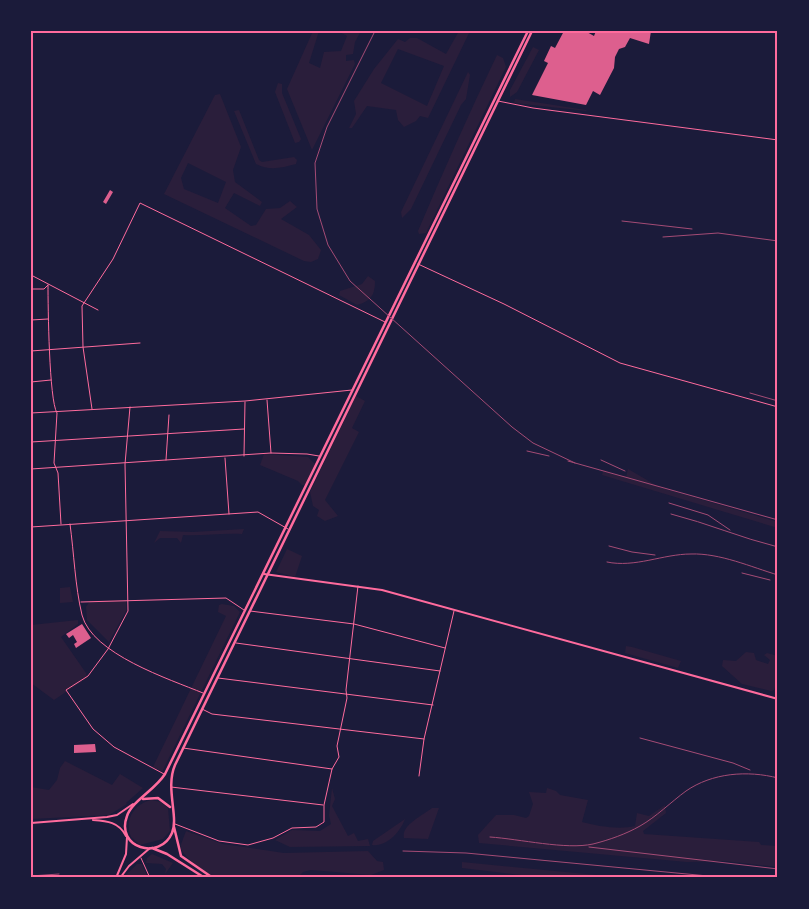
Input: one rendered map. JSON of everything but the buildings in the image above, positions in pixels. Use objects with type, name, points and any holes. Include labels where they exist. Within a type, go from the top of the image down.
[{"type":"main road","points":[[286,528],[355,391],[530,31]]},
{"type":"main road","points":[[213,878],[181,856],[172,812],[170,787],[172,770],[249,611],[264,574],[319,456],[355,391],[386,323],[417,263]]},
{"type":"main road","points":[[264,574],[358,586],[454,610],[778,699]]},
{"type":"main road","points":[[142,800],[164,774],[244,610],[264,574]]},
{"type":"main road","points":[[31,823],[88,820],[116,815],[152,796],[162,799],[172,812]]},
{"type":"main road","points":[[116,878],[126,854],[126,817],[138,802]]},
{"type":"main road","points":[[88,820],[112,823],[121,828],[137,847],[150,848],[166,854],[205,878]]},
{"type":"main road","points":[[120,878],[139,856],[169,837],[174,822]]},
{"type":"street","points":[[496,100],[512,105],[778,140]]},
{"type":"street","points":[[92,409],[83,348],[81,310],[83,303],[113,259],[140,203],[386,323]]},
{"type":"street","points":[[417,263],[504,304],[620,363],[778,407]]},
{"type":"street","points":[[31,275],[98,310]]},
{"type":"street","points":[[31,289],[44,289],[48,285]]},
{"type":"street","points":[[48,285],[52,380],[56,411],[54,464],[56,468],[61,524]]},
{"type":"street","points":[[31,320],[49,319]]},
{"type":"street","points":[[31,351],[140,343]]},
{"type":"street","points":[[31,382],[52,380]]},
{"type":"street","points":[[31,413],[130,406],[245,402],[355,391]]},
{"type":"street","points":[[266,399],[271,453]]},
{"type":"street","points":[[244,456],[245,402]]},
{"type":"street","points":[[130,406],[125,464],[128,611],[108,649],[88,676],[66,690],[92,729],[114,746],[164,774]]},
{"type":"street","points":[[166,461],[169,416]]},
{"type":"street","points":[[31,442],[244,429]]},
{"type":"street","points":[[31,469],[271,453],[313,454],[319,456]]},
{"type":"street","points":[[225,457],[229,514]]},
{"type":"street","points":[[31,526],[258,512],[286,528]]},
{"type":"street","points":[[70,524],[82,616],[102,645],[158,676],[204,693]]},
{"type":"street","points":[[174,822],[177,825],[219,841],[248,845],[273,838],[292,828],[320,825],[325,820],[324,805],[332,769],[339,757],[337,746],[346,694],[358,586]]},
{"type":"street","points":[[80,602],[226,598],[244,610]]},
{"type":"street","points":[[419,776],[424,739],[454,610]]},
{"type":"street","points":[[249,611],[354,624],[445,648]]},
{"type":"street","points":[[234,642],[440,670]]},
{"type":"street","points":[[217,678],[433,705]]},
{"type":"street","points":[[202,709],[212,714],[424,739]]},
{"type":"street","points":[[182,748],[332,769]]},
{"type":"street","points":[[170,787],[324,805]]},
{"type":"street","points":[[139,856],[150,878]]},
{"type":"shaded area","points":[[313,31],[319,31],[309,63],[320,68],[324,52],[341,51],[347,36],[338,31],[361,31],[355,42],[353,54],[346,55],[346,61],[354,60],[355,64],[312,150],[287,89]]},
{"type":"shaded area","points":[[459,31],[470,31],[428,118],[420,116],[416,121],[404,127],[398,120],[396,110],[367,106],[352,128],[349,128],[356,114],[354,101],[374,69],[398,39],[405,42],[410,38],[417,38],[446,54]],"holes":[[[398,49],[444,66],[427,106],[381,83]]]},
{"type":"shaded area","points":[[533,47],[539,50],[517,92],[510,97],[510,90]]},
{"type":"shaded area","points":[[497,55],[503,58],[506,67],[426,233],[419,234],[418,231],[437,187]]},
{"type":"shaded area","points":[[468,72],[470,75],[466,99],[461,105],[411,209],[402,218],[401,212]]},
{"type":"shaded area","points":[[278,83],[282,84],[282,93],[301,139],[299,142],[295,143],[275,92]]},
{"type":"shaded area","points":[[220,94],[241,147],[233,170],[235,182],[262,202],[260,206],[234,193],[225,208],[251,226],[256,225],[266,209],[280,208],[290,201],[297,207],[281,219],[309,235],[321,250],[318,259],[311,262],[304,261],[164,194],[215,95]],"holes":[[[188,163],[226,182],[218,203],[184,189],[181,178]]]},
{"type":"shaded area","points":[[515,99],[586,110],[587,111],[514,103]]},
{"type":"shaded area","points":[[239,110],[259,160],[262,162],[294,157],[297,160],[296,164],[271,168],[256,164],[234,111]]},
{"type":"shaded area","points":[[368,276],[375,281],[375,286],[373,294],[366,302],[357,305],[339,295],[340,291],[362,284]]},
{"type":"shaded area","points":[[356,396],[365,401],[352,428],[359,432],[325,500],[338,516],[325,521],[317,516],[319,510],[313,506],[310,492]]},
{"type":"shaded area","points":[[264,454],[308,457],[315,464],[305,485],[302,485],[298,481],[260,465]]},
{"type":"shaded area","points":[[628,469],[659,487],[778,522],[778,528],[602,475],[603,471],[626,477]]},
{"type":"shaded area","points":[[244,529],[242,534],[183,535],[181,543],[177,538],[160,538],[154,543],[160,531],[193,532]]},
{"type":"shaded area","points":[[287,549],[302,556],[295,577],[276,572]]},
{"type":"shaded area","points":[[70,587],[73,602],[60,603],[60,588]]},
{"type":"shaded area","points":[[126,600],[126,611],[109,642],[87,620],[86,607],[90,601]]},
{"type":"shaded area","points":[[219,605],[234,606],[240,612],[162,772],[153,767],[226,616],[218,612]]},
{"type":"shaded area","points":[[78,620],[78,624],[61,637],[86,673],[87,678],[54,700],[31,683],[31,625]]},
{"type":"shaded area","points":[[626,646],[681,661],[678,668],[625,653]]},
{"type":"shaded area","points":[[746,652],[754,653],[756,660],[768,664],[770,660],[764,655],[767,653],[778,656],[778,678],[774,690],[771,691],[742,684],[722,666],[723,660],[736,661]]},
{"type":"shaded area","points":[[65,761],[112,785],[120,774],[143,788],[127,804],[109,815],[31,819],[31,787],[49,790],[57,780],[60,768]]},
{"type":"shaded area","points":[[332,788],[335,799],[332,806],[348,836],[354,833],[358,841],[368,839],[370,846],[290,847],[275,840],[292,830],[320,831],[331,824],[329,815]]},
{"type":"shaded area","points":[[547,788],[556,791],[560,795],[588,800],[582,822],[601,826],[622,828],[635,826],[637,813],[649,816],[665,805],[666,813],[643,831],[644,834],[759,842],[761,845],[778,846],[778,867],[724,861],[687,862],[479,843],[478,835],[496,815],[514,815],[526,818],[529,816],[533,804],[529,792],[546,793]]},
{"type":"shaded area","points":[[151,800],[161,802],[168,808],[170,831],[163,839],[140,845],[131,837],[129,831],[130,819],[135,809]]},
{"type":"shaded area","points":[[432,808],[439,808],[428,839],[404,838],[404,833],[409,825]]},
{"type":"shaded area","points":[[405,819],[400,829],[392,838],[383,844],[372,845],[373,841]]},
{"type":"shaded area","points":[[186,831],[223,844],[284,853],[368,851],[377,861],[383,862],[384,870],[371,875],[311,870],[303,872],[297,878],[219,878],[214,877],[197,866],[182,851],[180,847]]},
{"type":"shaded area","points":[[152,854],[173,863],[165,874],[166,869],[162,864],[146,863],[147,858]]},
{"type":"shaded area","points":[[462,862],[628,878],[547,878],[462,868]]},
{"type":"shaded area","points":[[137,864],[142,864],[148,878],[123,878]]},
{"type":"railway","points":[[375,31],[327,127],[315,163],[317,209],[328,245],[350,281],[512,427],[533,443],[575,463]]},
{"type":"railway","points":[[622,221],[692,229]]},
{"type":"railway","points":[[663,237],[718,233],[778,241]]},
{"type":"railway","points":[[750,393],[778,401]]},
{"type":"railway","points":[[527,451],[549,456]]},
{"type":"railway","points":[[601,460],[625,471]]},
{"type":"railway","points":[[568,461],[778,520]]},
{"type":"railway","points":[[669,503],[708,515],[730,530]]},
{"type":"railway","points":[[671,514],[778,547]]},
{"type":"railway","points":[[609,546],[655,555]]},
{"type":"railway","points":[[607,562],[628,563],[680,555],[702,554],[724,558],[778,575]]},
{"type":"railway","points":[[742,573],[770,580]]},
{"type":"railway","points":[[640,738],[733,763],[750,770]]},
{"type":"railway","points":[[490,837],[570,846],[593,844],[629,832],[640,826],[686,791],[707,780],[742,774],[778,778]]},
{"type":"railway","points":[[589,847],[778,869]]},
{"type":"railway","points":[[403,851],[466,853],[729,878]]},
{"type":"railway","points":[[31,876],[59,874]]}]
